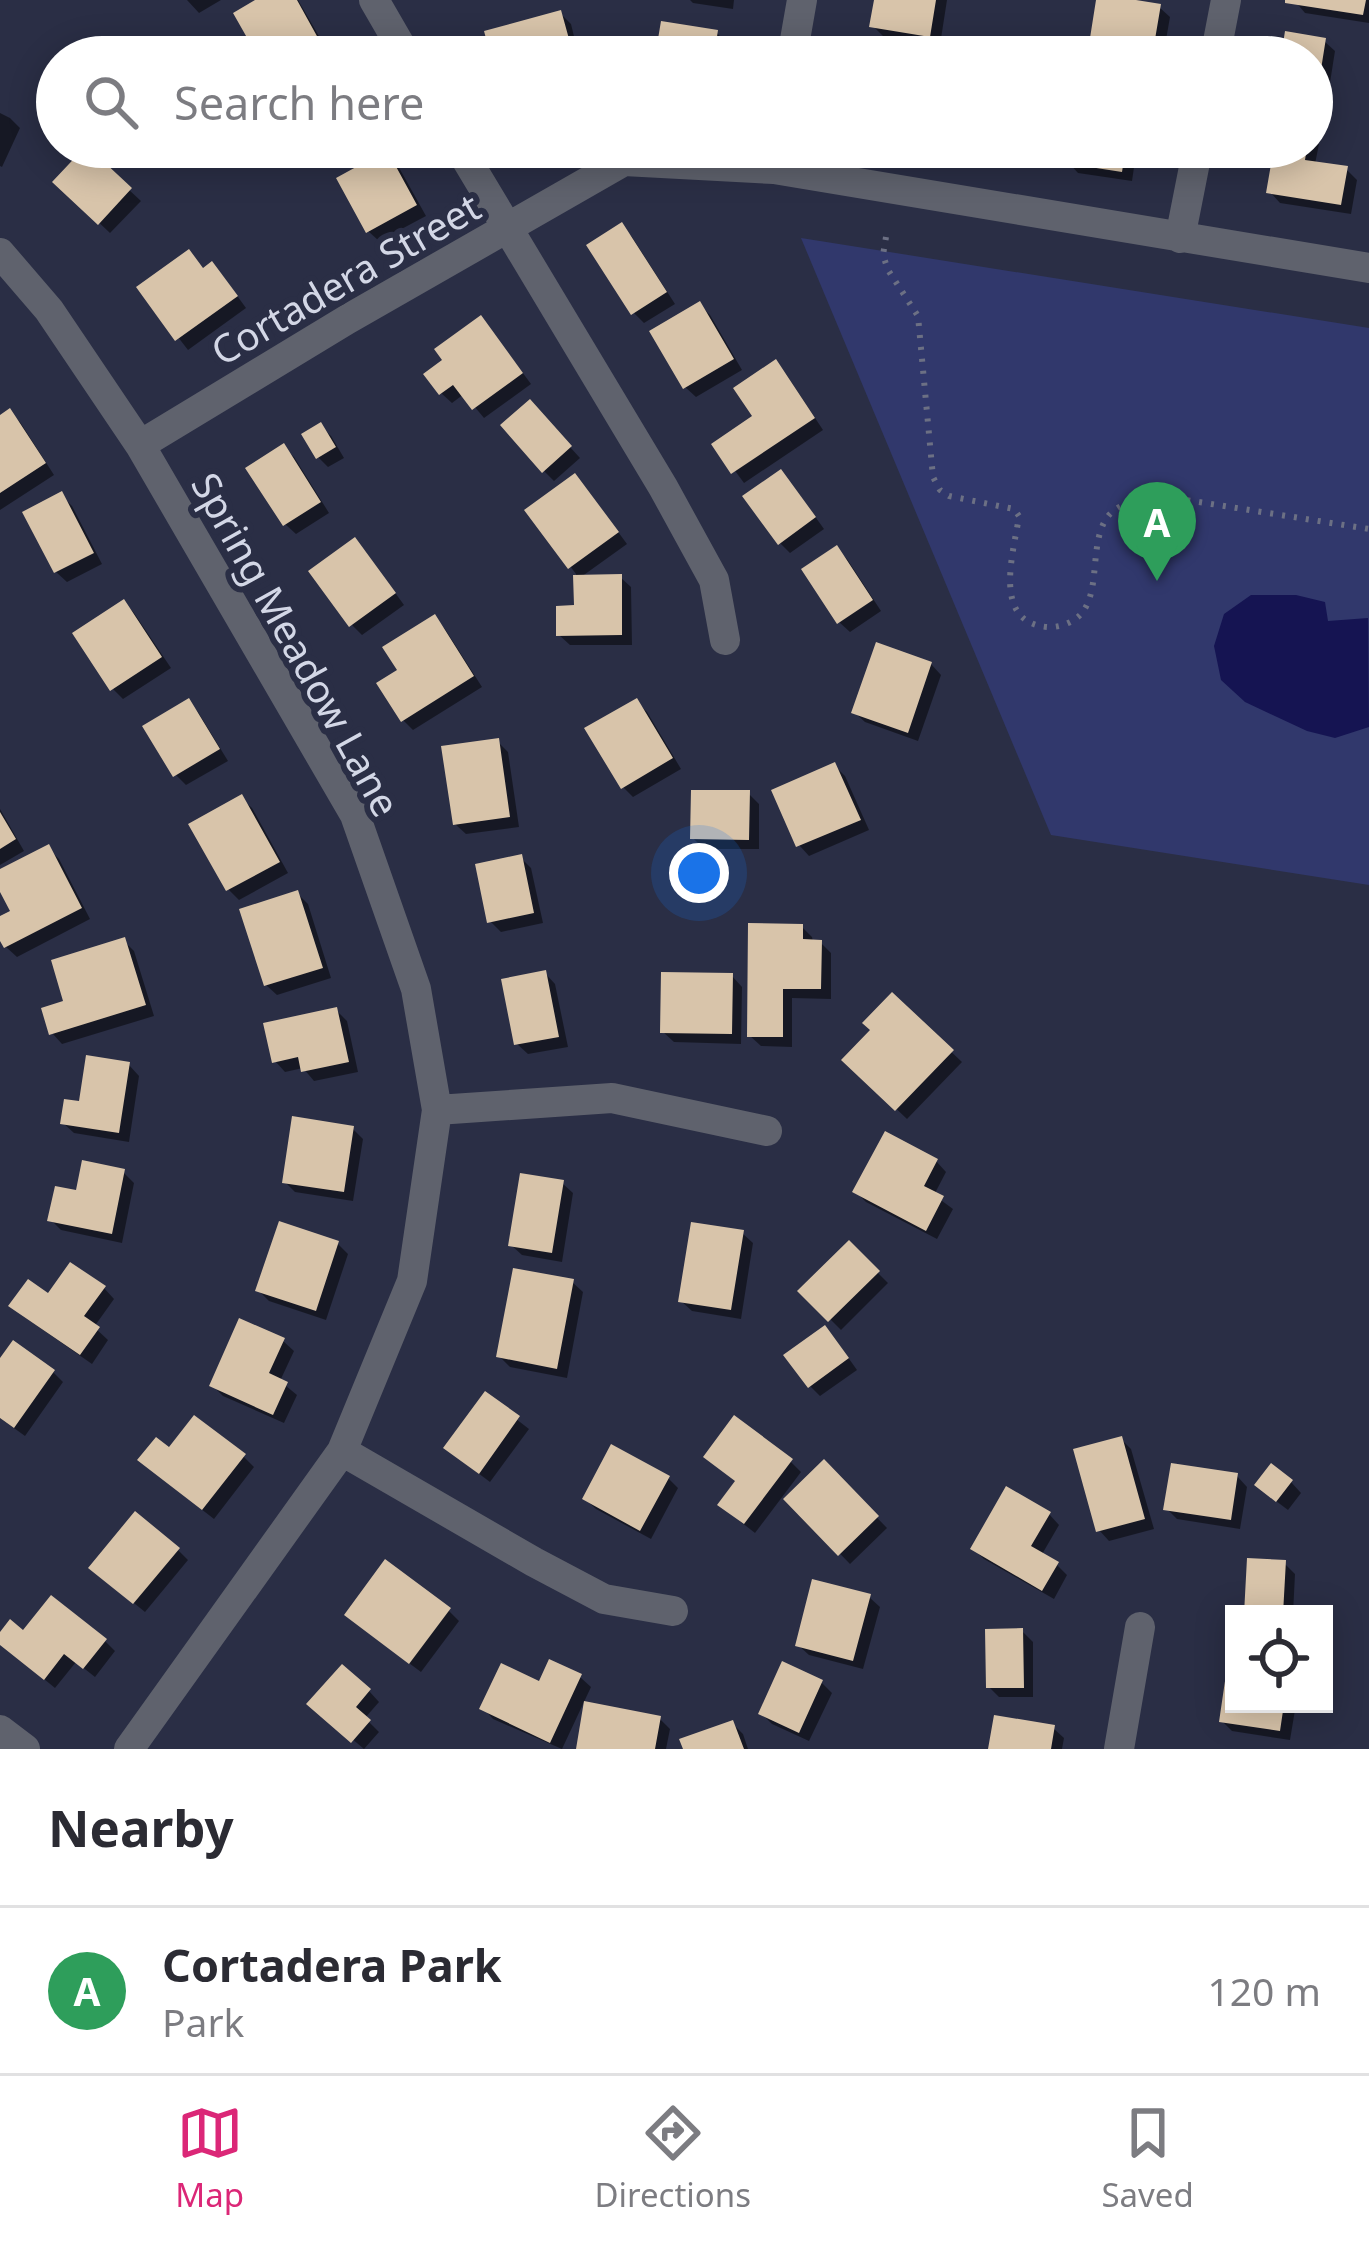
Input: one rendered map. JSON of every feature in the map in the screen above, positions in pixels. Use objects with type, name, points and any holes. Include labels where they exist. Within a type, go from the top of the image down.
[{"type":"street","points":[[374,0],[395,36]]},
{"type":"street","points":[[796,36],[802,0]]},
{"type":"street","points":[[1219,36],[1226,0]]},
{"type":"street","points":[[471,168],[714,580],[725,640]]},
{"type":"street","name":"Cortadera Street","points":[[140,445],[612,168]]},
{"type":"street","name":"Cortadera Street","points":[[826,168],[1180,238],[1369,268]]},
{"type":"street","points":[[1180,238],[1194,168]]},
{"type":"street","name":"Spring Meadow Lane","points":[[0,254],[49,310],[140,445],[355,815],[416,988],[437,1110],[412,1281],[342,1451],[129,1749]]},
{"type":"street","points":[[437,1110],[612,1098],[767,1131]]},
{"type":"street","points":[[342,1451],[604,1599],[673,1611]]},
{"type":"street","points":[[1119,1749],[1140,1627]]},
{"type":"street","points":[[0,1730],[25,1749]]},
{"type":"path","points":[[886,238],[883,255],[888,270],[918,316],[932,477],[949,496],[1014,509],[1019,516],[1009,592],[1016,610],[1032,624],[1051,628],[1081,614],[1088,601],[1101,532],[1110,515],[1130,502],[1161,496],[1369,529]]},
{"type":"shaded area","points":[[801,238],[1369,328],[1369,885],[1051,835]]},
{"type":"shaded area","points":[[1251,595],[1296,595],[1325,602],[1328,621],[1368,618],[1369,727],[1335,738],[1307,731],[1245,702],[1221,680],[1214,646],[1224,614]]},
{"type":"building","points":[[255,0],[297,0],[317,36],[246,36],[233,13]]},
{"type":"building","points":[[874,0],[936,0],[930,36],[869,27]]},
{"type":"building","points":[[1096,0],[1161,4],[1156,36],[1090,36]]},
{"type":"building","points":[[1285,0],[1366,0],[1363,15]]},
{"type":"building","points":[[561,10],[568,36],[485,36],[484,31]]},
{"type":"building","points":[[661,21],[718,30],[717,36],[658,36]]},
{"type":"building","points":[[1348,166],[1341,205],[1266,193],[1270,168]]},
{"type":"building","points":[[65,168],[111,168],[132,188],[98,225],[52,182]]},
{"type":"building","points":[[354,168],[397,168],[417,205],[366,233],[336,178]]},
{"type":"building","points":[[622,222],[667,292],[631,315],[586,245]]},
{"type":"building","points":[[189,249],[203,268],[212,261],[238,296],[175,341],[136,287]]},
{"type":"building","points":[[700,301],[734,359],[683,389],[649,331]]},
{"type":"building","points":[[481,315],[523,373],[472,410],[453,385],[439,395],[423,374],[442,360],[434,349]]},
{"type":"building","points":[[776,359],[815,418],[731,474],[711,444],[752,416],[733,388]]},
{"type":"building","points":[[530,399],[572,446],[542,473],[500,425]]},
{"type":"building","points":[[10,408],[46,463],[0,493],[0,415]]},
{"type":"building","points":[[321,422],[336,447],[316,459],[301,434]]},
{"type":"building","points":[[284,443],[321,502],[283,526],[245,468]]},
{"type":"building","points":[[781,469],[816,517],[778,545],[742,496]]},
{"type":"building","points":[[575,473],[619,532],[568,569],[524,510]]},
{"type":"building","points":[[62,491],[94,553],[54,573],[22,512]]},
{"type":"building","points":[[355,537],[396,593],[349,627],[308,571]]},
{"type":"building","points":[[837,545],[873,600],[837,624],[801,569]]},
{"type":"building","points":[[622,574],[622,635],[556,636],[556,606],[574,605],[573,575]]},
{"type":"building","points":[[124,599],[162,657],[110,691],[72,633]]},
{"type":"building","points":[[435,614],[474,676],[401,722],[376,683],[397,670],[382,647]]},
{"type":"building","points":[[876,642],[932,662],[908,733],[851,713]]},
{"type":"building","points":[[189,698],[220,749],[173,777],[142,726]]},
{"type":"building","points":[[637,698],[673,758],[621,789],[584,728]]},
{"type":"building","points":[[499,738],[510,817],[453,825],[441,746]]},
{"type":"building","points":[[835,762],[861,820],[796,847],[771,790]]},
{"type":"building","points":[[691,790],[750,790],[749,840],[690,839]]},
{"type":"building","points":[[242,794],[280,862],[226,891],[188,824]]},
{"type":"building","points":[[0,812],[16,839],[0,849]]},
{"type":"building","points":[[49,844],[82,908],[4,948],[0,916],[10,911],[0,892],[0,869]]},
{"type":"building","points":[[522,854],[534,913],[487,923],[475,864]]},
{"type":"building","points":[[298,890],[323,968],[264,986],[239,909]]},
{"type":"building","points":[[748,923],[803,924],[803,939],[822,940],[821,989],[783,989],[783,1037],[747,1037]]},
{"type":"building","points":[[125,937],[146,1005],[49,1035],[41,1008],[63,1001],[51,960]]},
{"type":"building","points":[[546,970],[559,1037],[514,1045],[501,979]]},
{"type":"building","points":[[661,972],[733,973],[732,1034],[660,1033]]},
{"type":"building","points":[[892,992],[954,1050],[895,1111],[841,1060],[870,1030],[862,1023]]},
{"type":"building","points":[[337,1007],[349,1062],[301,1072],[298,1057],[272,1063],[263,1023]]},
{"type":"building","points":[[86,1055],[130,1062],[119,1133],[60,1124],[64,1099],[79,1101]]},
{"type":"building","points":[[292,1116],[354,1126],[344,1192],[282,1183]]},
{"type":"building","points":[[885,1131],[938,1159],[924,1186],[944,1196],[926,1231],[852,1192]]},
{"type":"building","points":[[82,1160],[125,1169],[112,1234],[47,1221],[55,1186],[76,1190]]},
{"type":"building","points":[[520,1173],[564,1180],[552,1253],[508,1246]]},
{"type":"building","points":[[279,1221],[339,1241],[316,1311],[255,1291]]},
{"type":"building","points":[[691,1222],[744,1230],[731,1310],[678,1302]]},
{"type":"building","points":[[849,1240],[880,1271],[828,1322],[797,1291]]},
{"type":"building","points":[[70,1262],[106,1286],[84,1316],[100,1327],[80,1355],[8,1306],[28,1279],[48,1293]]},
{"type":"building","points":[[513,1268],[574,1279],[557,1369],[496,1357]]},
{"type":"building","points":[[239,1318],[285,1338],[269,1373],[288,1382],[273,1415],[209,1386]]},
{"type":"building","points":[[825,1325],[849,1358],[808,1388],[783,1355]]},
{"type":"building","points":[[13,1340],[55,1370],[14,1428],[0,1418],[0,1358]]},
{"type":"building","points":[[485,1391],[520,1416],[479,1474],[443,1448]]},
{"type":"building","points":[[194,1415],[246,1454],[202,1510],[137,1460],[156,1437],[169,1447]]},
{"type":"building","points":[[734,1415],[793,1459],[744,1524],[717,1505],[735,1481],[703,1457]]},
{"type":"building","points":[[1122,1436],[1145,1519],[1096,1532],[1073,1449]]},
{"type":"building","points":[[611,1444],[670,1476],[640,1531],[582,1499]]},
{"type":"building","points":[[824,1459],[879,1516],[838,1556],[783,1499]]},
{"type":"building","points":[[1171,1463],[1238,1473],[1231,1520],[1163,1510]]},
{"type":"building","points":[[1271,1463],[1293,1480],[1276,1502],[1254,1485]]},
{"type":"building","points":[[1006,1486],[1051,1512],[1031,1546],[1059,1562],[1042,1591],[970,1549]]},
{"type":"building","points":[[135,1511],[180,1548],[133,1604],[88,1568]]},
{"type":"building","points":[[1247,1558],[1286,1560],[1284,1605],[1244,1605]]},
{"type":"building","points":[[385,1559],[451,1608],[409,1664],[344,1615]]},
{"type":"building","points":[[812,1579],[871,1594],[853,1661],[795,1646]]},
{"type":"building","points":[[51,1595],[107,1639],[83,1669],[64,1654],[44,1680],[0,1645],[0,1632],[10,1619],[23,1630]]},
{"type":"building","points":[[1023,1628],[1024,1688],[986,1688],[985,1629]]},
{"type":"building","points":[[549,1659],[582,1674],[550,1743],[479,1709],[501,1663],[539,1681]]},
{"type":"building","points":[[782,1661],[823,1680],[799,1733],[758,1714]]},
{"type":"building","points":[[342,1664],[371,1689],[356,1707],[371,1720],[351,1743],[306,1704]]},
{"type":"building","points":[[1225,1681],[1225,1713],[1283,1713],[1280,1731],[1219,1722]]},
{"type":"building","points":[[584,1701],[661,1716],[655,1749],[576,1749]]},
{"type":"building","points":[[994,1715],[1055,1725],[1051,1749],[988,1749]]},
{"type":"building","points":[[733,1720],[744,1749],[683,1749],[679,1739]]},
{"type":"place","name":"Cortadera Park","points":[[1157,581]]}]
